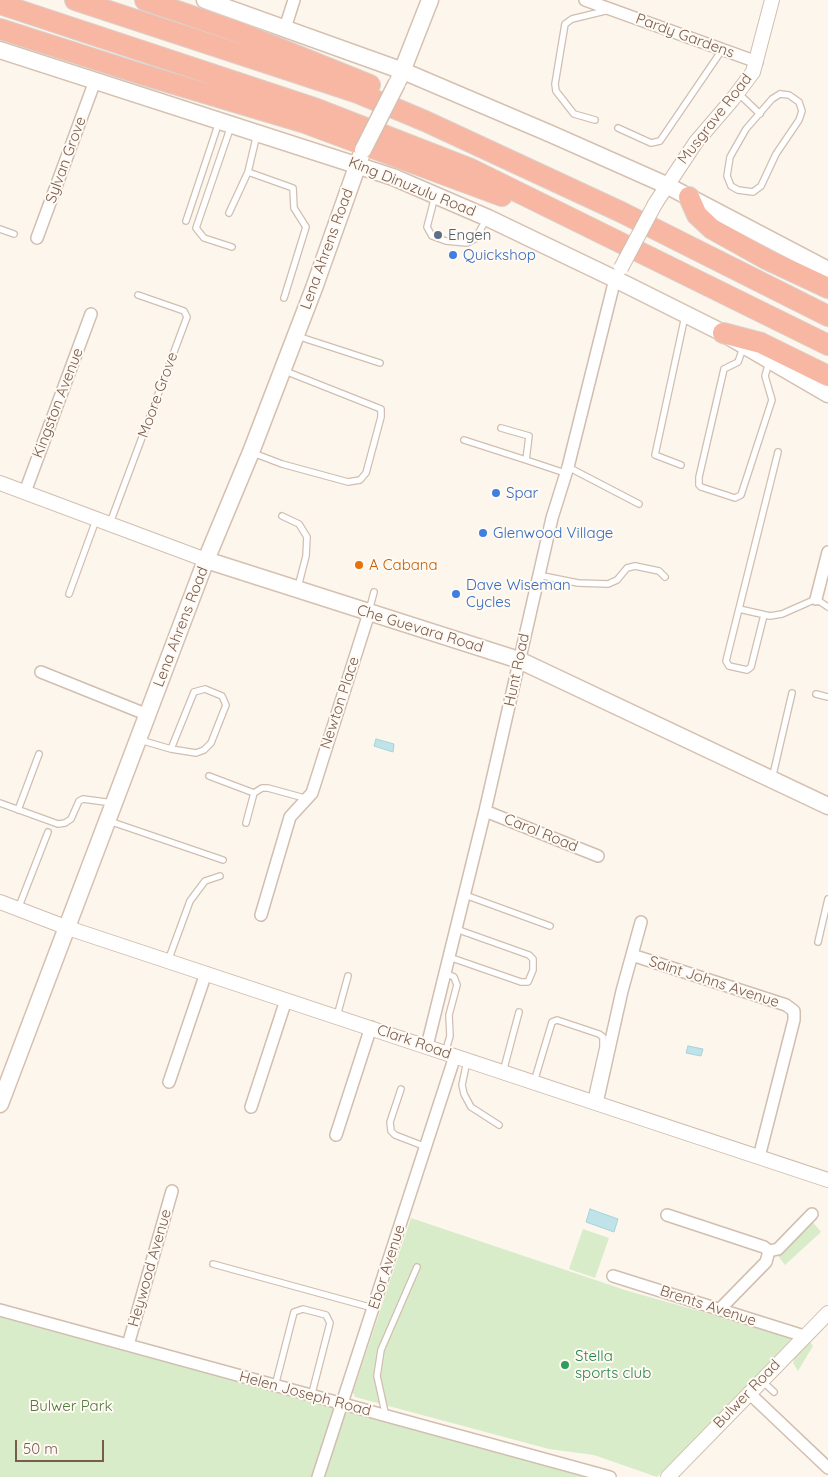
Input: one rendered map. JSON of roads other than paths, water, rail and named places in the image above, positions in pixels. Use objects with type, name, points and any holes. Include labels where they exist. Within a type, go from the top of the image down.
[{"type":"highway","points":[[75,0],[358,93],[520,164],[828,316]]},
{"type":"highway","points":[[145,0],[241,33],[365,83],[478,136],[520,164]]},
{"type":"highway","points":[[0,4],[325,112],[472,169],[828,345]]},
{"type":"highway","points":[[0,29],[144,75],[305,123],[398,156],[479,188],[504,196],[538,203]]},
{"type":"highway","points":[[689,197],[697,214],[712,229],[766,259],[828,288]]},
{"type":"highway","points":[[722,333],[761,344],[828,376]]},
{"type":"main road","points":[[205,0],[285,28],[666,185],[828,270]]},
{"type":"main road","name":"Lena Ahrens Road","points":[[0,1104],[206,560],[251,452],[360,157],[400,77],[430,0]]},
{"type":"main road","name":"King Dinuzulu Road","points":[[0,50],[258,132],[360,157],[435,195],[618,273],[685,314],[828,394]]},
{"type":"main road","name":"Che Guevara Road","points":[[206,560],[519,660],[828,806]]},
{"type":"street","points":[[285,28],[294,0]]},
{"type":"street","name":"Pardy Gardens","points":[[585,0],[757,62]]},
{"type":"street","name":"Musgrave Road","points":[[618,273],[666,185],[696,142],[748,80],[757,62],[772,0]]},
{"type":"street","name":"Sylvan Grove","points":[[37,238],[95,81]]},
{"type":"street","name":"Hunt Road","points":[[427,1046],[485,811],[538,575],[618,273]]},
{"type":"street","name":"Kingston Avenue","points":[[25,492],[92,314]]},
{"type":"street","name":"Che Guevara Road","points":[[0,483],[206,560]]},
{"type":"street","points":[[816,599],[828,552]]},
{"type":"street","name":"Newton Place","points":[[310,796],[369,613]]},
{"type":"street","points":[[41,672],[148,715]]},
{"type":"street","points":[[261,915],[290,816],[310,796]]},
{"type":"street","name":"Carol Road","points":[[485,811],[598,856]]},
{"type":"street","name":"Clark Road","points":[[0,902],[68,928],[828,1180]]},
{"type":"street","name":"Saint Johns Avenue","points":[[594,1102],[641,922]]},
{"type":"street","name":"Saint Johns Avenue","points":[[632,955],[786,1005],[794,1011],[794,1020],[759,1157]]},
{"type":"street","points":[[169,1082],[206,973]]},
{"type":"street","points":[[251,1107],[286,1000]]},
{"type":"street","points":[[336,1135],[371,1027]]},
{"type":"street","name":"Ebor Avenue","points":[[318,1477],[456,1057]]},
{"type":"street","name":"Heywood Avenue","points":[[128,1345],[172,1192]]},
{"type":"street","points":[[769,1251],[778,1249],[812,1214]]},
{"type":"street","points":[[667,1215],[764,1247],[769,1251]]},
{"type":"street","points":[[720,1309],[766,1262],[769,1251]]},
{"type":"street","name":"Brents Avenue","points":[[613,1276],[804,1336]]},
{"type":"street","name":"Helen Joseph Road","points":[[0,1310],[610,1477]]},
{"type":"street","name":"Bulwer Road","points":[[668,1477],[828,1313]]},
{"type":"street","points":[[749,1392],[816,1449],[828,1468]]},
{"type":"lane","points":[[595,120],[574,114],[555,88],[562,35],[569,21],[612,10]]},
{"type":"lane","points":[[618,128],[651,143],[660,141],[722,50]]},
{"type":"lane","points":[[738,93],[760,114]]},
{"type":"lane","points":[[780,94],[789,95],[799,102],[802,111],[799,120],[776,154],[761,186],[753,192],[747,193],[731,186],[727,176],[728,168],[735,148],[746,129],[760,114],[780,94]]},
{"type":"lane","points":[[186,221],[226,122]]},
{"type":"lane","points":[[226,122],[196,228],[204,238],[232,247]]},
{"type":"lane","points":[[229,213],[248,172],[258,132]]},
{"type":"lane","points":[[248,172],[293,188],[294,208],[306,227],[284,298]]},
{"type":"lane","points":[[435,195],[428,227],[432,236],[446,241],[467,243],[475,238],[488,218]]},
{"type":"lane","points":[[0,228],[14,234]]},
{"type":"lane","name":"Moore Grove","points":[[109,525],[187,317],[184,311],[138,295]]},
{"type":"lane","points":[[681,465],[655,455],[685,314]]},
{"type":"lane","points":[[295,336],[380,363]]},
{"type":"lane","points":[[744,346],[738,362],[724,369],[699,476],[701,487],[735,498],[741,495],[772,400],[765,376],[769,360]]},
{"type":"lane","points":[[251,452],[282,464],[348,482],[360,480],[366,473],[381,417],[380,409],[282,369]]},
{"type":"lane","points":[[501,428],[529,436],[526,460]]},
{"type":"lane","points":[[464,440],[526,460],[566,470],[639,504]]},
{"type":"lane","points":[[764,615],[752,667],[747,670],[729,666],[726,661],[778,452]]},
{"type":"lane","points":[[282,516],[299,524],[307,537],[306,556],[297,590]]},
{"type":"lane","points":[[69,594],[96,520]]},
{"type":"lane","points":[[538,575],[578,584],[608,584],[617,580],[627,568],[635,566],[659,571],[665,576]]},
{"type":"lane","points":[[369,613],[374,592]]},
{"type":"lane","points":[[739,609],[764,615],[782,614],[816,599],[828,607]]},
{"type":"lane","points":[[138,740],[171,749],[196,753],[208,746],[226,705],[225,699],[205,689],[194,692],[171,749]]},
{"type":"lane","points":[[771,780],[792,693]]},
{"type":"lane","points":[[816,694],[828,697]]},
{"type":"lane","points":[[18,810],[39,754]]},
{"type":"lane","points":[[209,776],[254,793]]},
{"type":"lane","points":[[246,823],[254,793],[262,788],[310,796]]},
{"type":"lane","points":[[0,803],[58,824],[65,824],[70,819],[79,801],[83,799],[114,803]]},
{"type":"lane","points":[[107,821],[223,860]]},
{"type":"lane","points":[[18,909],[48,832]]},
{"type":"lane","points":[[168,960],[190,902],[205,881],[220,876]]},
{"type":"lane","points":[[465,895],[550,926]]},
{"type":"lane","points":[[818,942],[828,899]]},
{"type":"lane","points":[[449,957],[521,982],[528,982],[533,970],[533,959],[529,955],[456,929]]},
{"type":"lane","points":[[445,973],[454,977],[457,984],[449,1015],[450,1036],[464,1094],[471,1107],[499,1125]]},
{"type":"lane","points":[[337,1016],[348,976]]},
{"type":"lane","points":[[503,1072],[519,1012]]},
{"type":"lane","points":[[534,1082],[552,1022],[556,1020],[599,1034],[603,1037],[603,1047],[594,1102]]},
{"type":"lane","points":[[401,1089],[390,1122],[391,1131],[394,1135],[426,1147]]},
{"type":"lane","points":[[213,1264],[373,1308]]},
{"type":"lane","points":[[386,1417],[378,1376],[381,1350],[417,1268]]},
{"type":"lane","points":[[275,1386],[292,1314],[295,1310],[303,1309],[326,1315],[330,1324],[312,1396]]},
{"type":"lane","points":[[761,1380],[774,1392]]},
{"type":"water","points":[[376,739],[394,744],[393,752],[374,746]]},
{"type":"water","points":[[688,1046],[703,1049],[701,1056],[686,1053]]},
{"type":"water","points":[[590,1209],[618,1219],[614,1232],[586,1222]]},
{"type":"place","name":"Engen","points":[[438,235]]},
{"type":"place","name":"Quickshop","points":[[453,255]]},
{"type":"place","name":"Spar","points":[[496,493]]},
{"type":"place","name":"Glenwood Village","points":[[483,533]]},
{"type":"place","name":"A Cabana","points":[[359,565]]},
{"type":"place","name":"Dave Wiseman Cycles","points":[[456,594]]},
{"type":"place","name":"Stella sports club","points":[[565,1365]]},
{"type":"park label","name":"Bulwer Park","points":[[71,1406]]}]
